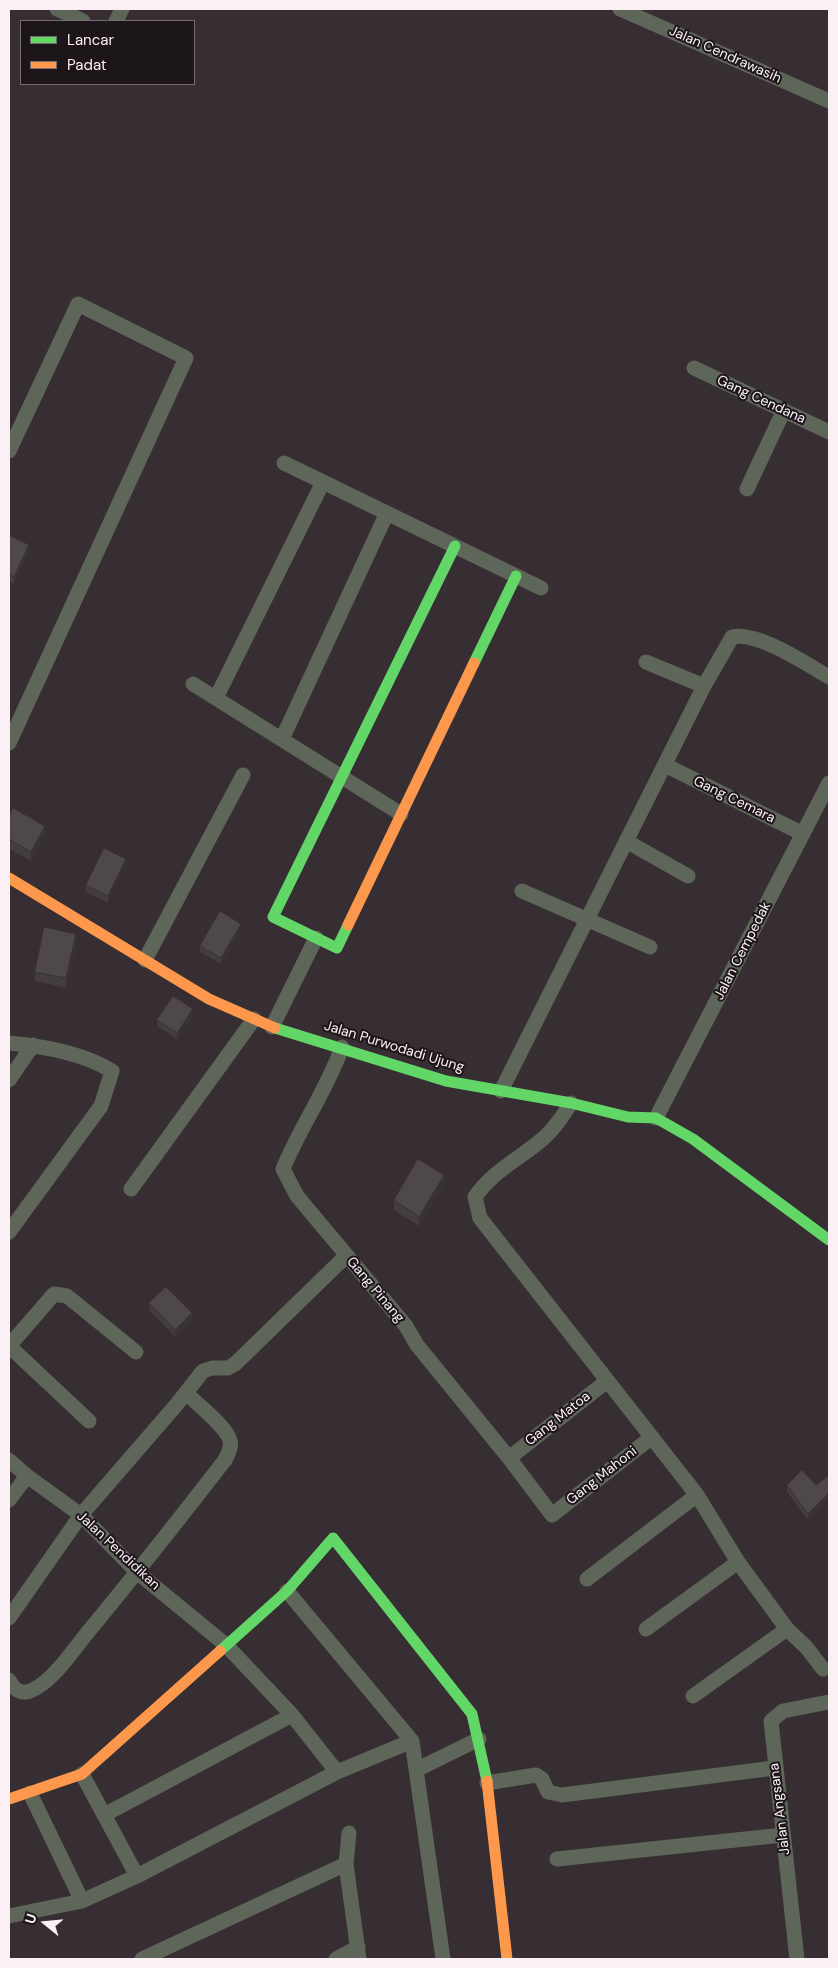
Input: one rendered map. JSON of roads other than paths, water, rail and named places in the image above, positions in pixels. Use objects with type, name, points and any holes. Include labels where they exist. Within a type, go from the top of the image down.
[{"type":"street","points":[[57,9],[81,20]]},
{"type":"street","name":"Jalan Cendrawasih","points":[[620,9],[829,101]]},
{"type":"street","points":[[9,451],[78,304],[186,358],[9,743]]},
{"type":"street","name":"Gang Cendana","points":[[694,368],[829,432]]},
{"type":"street","points":[[747,489],[784,410]]},
{"type":"street","points":[[284,463],[541,588]]},
{"type":"street","points":[[216,698],[323,482]]},
{"type":"street","points":[[282,739],[388,513]]},
{"type":"street","points":[[455,546],[273,917],[337,948],[516,576]]},
{"type":"street","points":[[501,1091],[704,686],[732,637],[740,636],[779,649],[829,677]]},
{"type":"street","points":[[646,662],[704,686]]},
{"type":"street","points":[[193,684],[401,814]]},
{"type":"street","name":"Gang Cemara","points":[[664,765],[803,834]]},
{"type":"street","points":[[145,960],[243,775]]},
{"type":"street","name":"Jalan Cempedak","points":[[656,1118],[829,783]]},
{"type":"street","points":[[626,841],[688,876]]},
{"type":"street","name":"Jalan Purwodadi Ujung","points":[[9,878],[209,999],[272,1027],[342,1047],[446,1081],[571,1103],[628,1117],[656,1118],[693,1139],[829,1240]]},
{"type":"street","points":[[522,891],[650,947]]},
{"type":"street","points":[[272,1027],[316,938]]},
{"type":"street","points":[[131,1189],[254,1019]]},
{"type":"street","points":[[9,1043],[33,1045],[98,1062],[112,1071],[101,1106],[9,1232]]},
{"type":"street","points":[[9,1080],[33,1045]]},
{"type":"street","name":"Gang Pinang","points":[[342,1047],[333,1074],[295,1140],[283,1169],[298,1196],[406,1326],[416,1345],[509,1458],[552,1516]]},
{"type":"street","points":[[571,1103],[557,1125],[540,1141],[485,1182],[475,1197],[480,1218],[697,1495],[738,1562],[787,1628],[807,1648],[823,1669]]},
{"type":"street","points":[[9,1618],[81,1514],[203,1371],[212,1368],[228,1368],[235,1364],[346,1256]]},
{"type":"street","points":[[88,1421],[9,1346],[54,1294],[59,1293],[67,1296],[136,1352]]},
{"type":"street","name":"Gang Matoa","points":[[509,1458],[607,1381]]},
{"type":"street","points":[[9,1680],[13,1687],[23,1692],[30,1691],[51,1677],[138,1572],[226,1460],[230,1449],[230,1440],[219,1425],[186,1393]]},
{"type":"street","name":"Gang Mahoni","points":[[552,1516],[652,1437]]},
{"type":"street","name":"Jalan Pendidikan","points":[[9,1460],[27,1476],[81,1514],[138,1572],[226,1645],[292,1716],[337,1772]]},
{"type":"street","points":[[9,1500],[27,1476]]},
{"type":"street","points":[[587,1579],[697,1495]]},
{"type":"street","points":[[9,1799],[82,1774],[287,1591],[333,1538],[472,1714],[479,1739],[487,1783],[507,1959]]},
{"type":"street","points":[[646,1629],[738,1562]]},
{"type":"street","points":[[287,1591],[412,1741],[418,1769],[443,1959]]},
{"type":"street","points":[[693,1696],[787,1628]]},
{"type":"street","name":"Jalan Angsana","points":[[797,1959],[774,1768],[771,1721],[775,1715],[782,1711],[829,1702]]},
{"type":"street","points":[[104,1815],[292,1716]]},
{"type":"street","points":[[418,1769],[479,1739]]},
{"type":"street","points":[[10,1914],[82,1902],[137,1876],[337,1772],[412,1741]]},
{"type":"street","points":[[487,1783],[536,1775],[542,1779],[548,1792],[562,1795],[774,1768]]},
{"type":"street","points":[[82,1774],[137,1876]]},
{"type":"street","points":[[30,1793],[82,1902]]},
{"type":"street","points":[[336,1959],[359,1953],[346,1864],[349,1833]]},
{"type":"street","points":[[558,1858],[783,1835]]},
{"type":"street","points":[[142,1959],[346,1864]]}]
